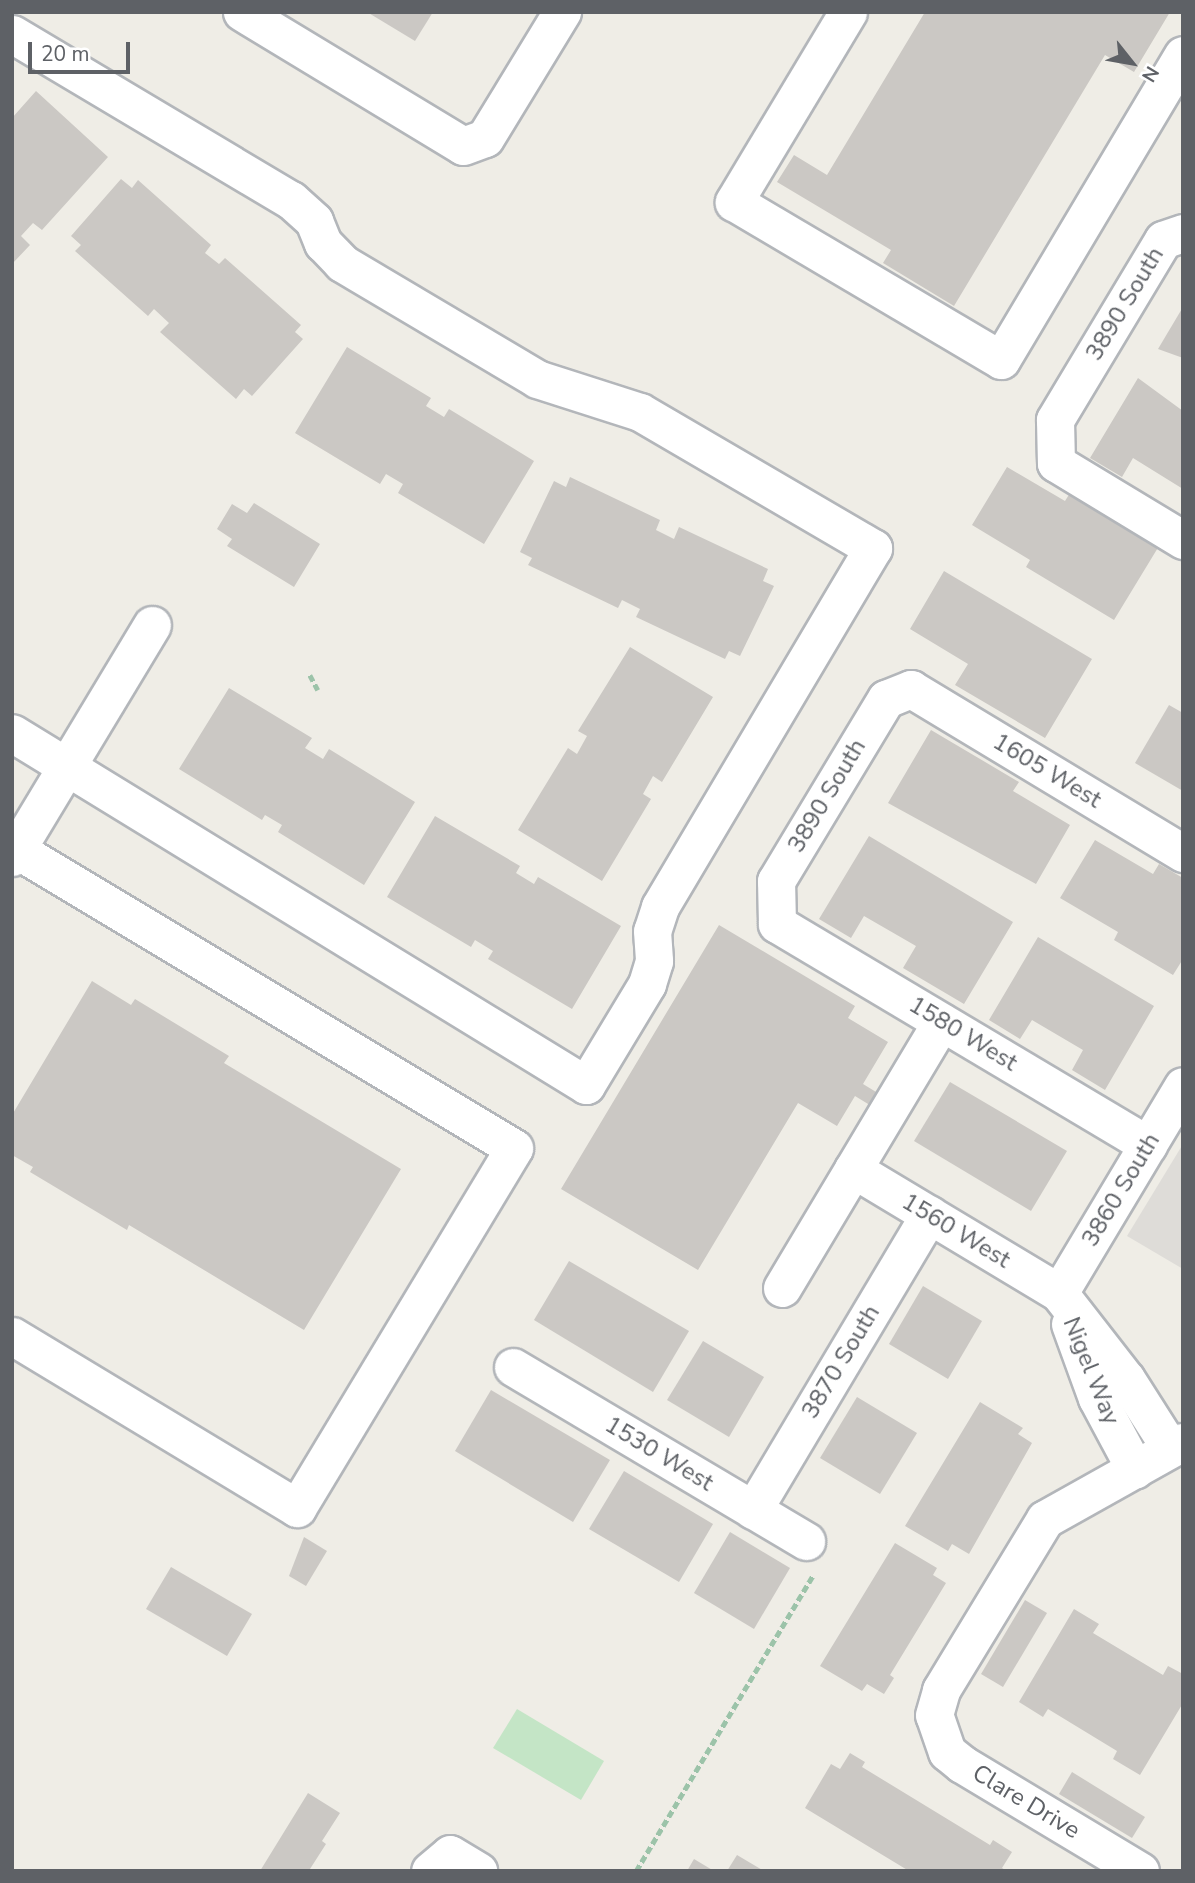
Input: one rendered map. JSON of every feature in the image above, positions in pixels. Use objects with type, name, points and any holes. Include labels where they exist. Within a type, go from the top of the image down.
[{"type":"street","points":[[242,12],[463,146],[485,138],[562,12]]},
{"type":"street","points":[[848,12],[734,202],[1001,360],[1183,55]]},
{"type":"street","points":[[12,34],[291,200],[314,221],[323,243],[354,270],[537,379],[640,412],[873,548],[660,907],[652,931],[654,961],[647,984],[586,1085],[58,782],[12,733]]},
{"type":"street","name":"3890 South","points":[[1183,233],[1163,240],[1055,420],[1056,463],[1183,540]]},
{"type":"street","points":[[12,1336],[297,1507],[514,1148],[14,853],[152,625]]},
{"type":"street","name":"3890 South","points":[[777,924],[776,881],[886,699],[912,689]]},
{"type":"street","name":"1605 West","points":[[912,689],[1183,853]]},
{"type":"street","name":"1580 West","points":[[777,924],[1148,1145]]},
{"type":"street","points":[[782,1288],[941,1021]]},
{"type":"street","name":"3860 South","points":[[1059,1293],[1183,1086]]},
{"type":"street","name":"1560 West","points":[[853,1169],[1059,1293]]},
{"type":"street","name":"3870 South","points":[[753,1510],[929,1215]]},
{"type":"street","name":"Nigel Way","points":[[934,1715],[942,1690],[1040,1525],[1062,1507],[1177,1445],[1059,1293]]},
{"type":"street","name":"Nigel Way","points":[[1059,1293],[1097,1398],[1135,1469]]},
{"type":"street","name":"1530 West","points":[[513,1367],[806,1541]]},
{"type":"street","name":"Clare Drive","points":[[934,1715],[947,1752],[962,1765],[1140,1871]]},
{"type":"path","points":[[310,675],[318,690]]},
{"type":"path","points":[[636,1871],[827,1552],[806,1541]]},
{"type":"shaded area","points":[[1183,1144],[1183,1269],[1127,1236]]},
{"type":"green space","points":[[517,1709],[604,1761],[581,1800],[493,1748]]},
{"type":"building","points":[[367,12],[433,12],[415,41]]},
{"type":"building","points":[[925,12],[1170,12],[1134,72],[1105,55],[954,306],[883,263],[891,250],[777,182],[794,155],[827,175]]},
{"type":"building","points":[[36,91],[108,157],[42,230],[33,223],[21,236],[30,245],[12,264],[12,118]]},
{"type":"building","points":[[121,179],[132,188],[138,180],[211,245],[205,253],[219,264],[225,258],[301,325],[295,332],[303,339],[252,396],[244,389],[236,399],[160,332],[169,323],[154,309],[148,316],[75,251],[81,245],[71,236]]},
{"type":"building","points":[[1183,307],[1183,358],[1158,349]]},
{"type":"building","points":[[347,347],[431,398],[426,406],[444,417],[449,409],[534,461],[484,544],[398,493],[403,484],[386,474],[380,484],[295,433]]},
{"type":"building","points":[[1138,378],[1183,411],[1183,489],[1133,458],[1122,477],[1090,458]]},
{"type":"building","points":[[1007,467],[1065,501],[1070,493],[1159,546],[1114,620],[1026,567],[1030,560],[972,525]]},
{"type":"building","points":[[570,477],[660,520],[656,530],[674,539],[679,527],[768,569],[763,581],[774,586],[740,656],[729,651],[725,659],[636,617],[640,609],[622,600],[618,608],[528,565],[532,558],[520,552],[554,481],[566,487]]},
{"type":"building","points":[[254,503],[320,544],[294,587],[227,546],[232,539],[217,529],[232,504],[247,513]]},
{"type":"building","points":[[944,571],[1092,659],[1045,738],[955,685],[968,664],[910,629]]},
{"type":"building","points":[[630,647],[713,697],[662,782],[653,776],[643,794],[651,799],[602,881],[518,830],[568,748],[577,754],[587,736],[578,731]]},
{"type":"building","points":[[229,688],[312,738],[305,748],[323,759],[329,749],[415,802],[364,885],[278,832],[282,825],[265,815],[262,820],[179,769]]},
{"type":"building","points":[[1169,705],[1183,713],[1183,791],[1135,763]]},
{"type":"building","points":[[931,730],[1019,782],[1013,791],[1070,825],[1036,884],[888,803]]},
{"type":"building","points":[[435,816],[520,866],[516,873],[534,884],[538,877],[621,926],[572,1009],[488,959],[493,951],[475,940],[471,947],[387,897]]},
{"type":"building","points":[[869,836],[1013,922],[964,1004],[903,968],[916,946],[864,916],[851,938],[819,919]]},
{"type":"building","points":[[1095,840],[1153,874],[1159,864],[1183,878],[1183,959],[1173,975],[1114,940],[1118,932],[1060,898]]},
{"type":"building","points":[[719,925],[855,1006],[848,1018],[888,1042],[863,1084],[881,1095],[873,1107],[855,1096],[837,1126],[798,1103],[698,1270],[561,1189]]},
{"type":"building","points":[[1038,937],[1154,1006],[1105,1090],[1072,1070],[1083,1050],[1032,1020],[1020,1039],[989,1020]]},
{"type":"building","points":[[92,981],[131,1005],[135,999],[229,1056],[224,1063],[401,1169],[304,1330],[129,1225],[127,1230],[30,1172],[33,1167],[12,1155],[12,1115]]},
{"type":"building","points":[[950,1082],[1067,1151],[1031,1211],[914,1141]]},
{"type":"building","points":[[569,1261],[689,1331],[653,1392],[534,1320]]},
{"type":"building","points":[[923,1286],[982,1321],[948,1379],[889,1344]]},
{"type":"building","points":[[703,1341],[764,1377],[729,1437],[667,1400]]},
{"type":"building","points":[[491,1390],[610,1460],[573,1522],[455,1451]]},
{"type":"building","points":[[857,1397],[917,1433],[880,1494],[820,1458]]},
{"type":"building","points":[[980,1402],[1023,1428],[1018,1434],[1032,1443],[969,1554],[952,1544],[948,1551],[905,1526]]},
{"type":"building","points":[[624,1471],[713,1524],[679,1582],[589,1529]]},
{"type":"building","points":[[730,1532],[790,1568],[754,1629],[694,1593]]},
{"type":"building","points":[[304,1537],[327,1551],[306,1586],[289,1576]]},
{"type":"building","points":[[895,1543],[937,1568],[933,1575],[946,1583],[890,1675],[894,1678],[884,1694],[867,1684],[862,1691],[820,1666]]},
{"type":"building","points":[[171,1567],[252,1614],[227,1656],[146,1609]]},
{"type":"building","points":[[1025,1600],[1047,1613],[1003,1687],[981,1674]]},
{"type":"building","points":[[1074,1609],[1099,1624],[1093,1633],[1163,1675],[1168,1666],[1183,1674],[1183,1703],[1140,1775],[1113,1759],[1117,1751],[1048,1709],[1043,1717],[1019,1702]]},
{"type":"building","points":[[850,1753],[865,1762],[862,1767],[990,1845],[993,1840],[1012,1852],[1002,1868],[1007,1871],[909,1871],[805,1808],[831,1764],[840,1769]]},
{"type":"building","points":[[1072,1772],[1145,1817],[1132,1838],[1059,1794]]},
{"type":"building","points":[[308,1793],[340,1813],[322,1841],[326,1844],[310,1869],[313,1871],[260,1871]]},
{"type":"building","points":[[737,1855],[764,1871],[727,1871]]},
{"type":"building","points":[[694,1859],[714,1871],[687,1871]]}]
